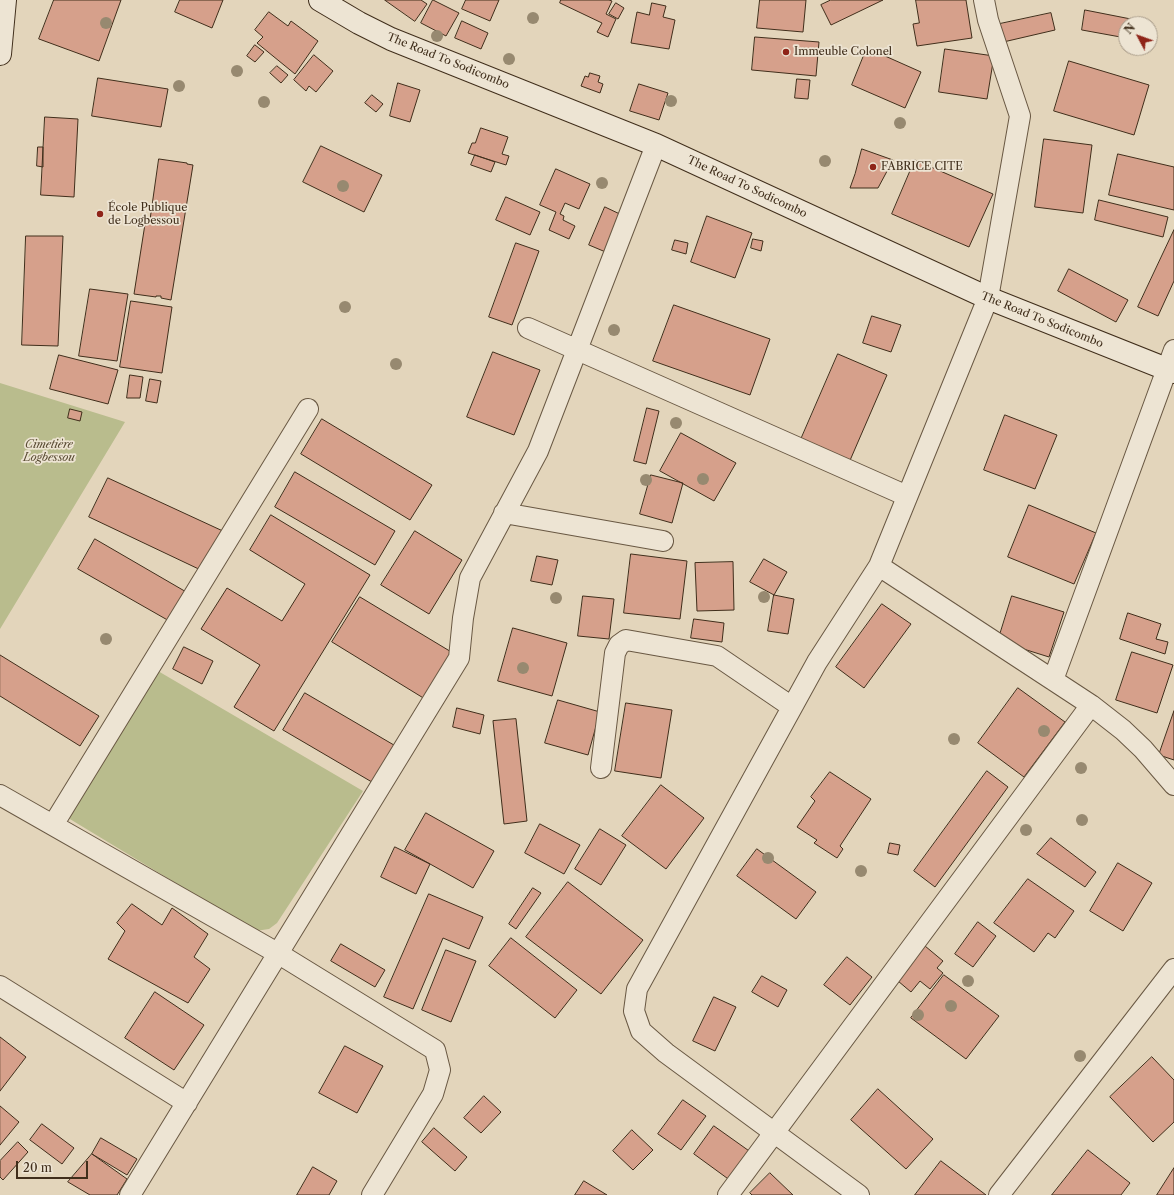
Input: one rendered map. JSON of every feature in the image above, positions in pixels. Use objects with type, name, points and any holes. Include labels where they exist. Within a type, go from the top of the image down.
[{"type":"main road","points":[[0,54],[5,0]]},
{"type":"main road","name":"The Road To Sodicombo","points":[[320,0],[358,23],[391,39],[656,145],[988,298],[1171,364]]},
{"type":"street","points":[[858,1195],[666,1053],[641,1031],[634,1011],[637,989],[817,662],[879,566],[988,298],[1020,116],[988,20],[984,0]]},
{"type":"street","points":[[130,1195],[459,658],[463,618],[470,578],[538,451],[656,145]]},
{"type":"street","points":[[528,328],[907,496]]},
{"type":"street","points":[[1052,680],[1171,364]]},
{"type":"street","points":[[53,825],[308,410]]},
{"type":"street","points":[[504,513],[663,541]]},
{"type":"street","points":[[879,566],[1091,705],[1123,730],[1143,749],[1174,785]]},
{"type":"street","points":[[600,768],[615,653],[619,645],[626,640],[717,656],[792,708]]},
{"type":"street","points":[[728,1195],[1091,705]]},
{"type":"street","points":[[0,795],[279,954],[435,1050],[440,1070],[433,1094],[372,1195]]},
{"type":"street","points":[[1000,1195],[1174,969]]},
{"type":"street","points":[[0,986],[187,1103]]},
{"type":"green space","name":"Cimetière Logbessou","points":[[0,383],[125,422],[0,629]]},
{"type":"green space","points":[[146,664],[363,791],[277,923],[269,929],[255,931],[55,810]]},
{"type":"building","points":[[54,0],[121,0],[99,61],[39,39]]},
{"type":"building","points":[[180,0],[223,0],[212,28],[175,12]]},
{"type":"building","points":[[385,0],[421,0],[427,4],[415,21]]},
{"type":"building","points":[[433,0],[459,13],[446,36],[421,23]]},
{"type":"building","points":[[466,0],[499,0],[490,21],[462,9]]},
{"type":"building","points":[[561,0],[612,1],[606,14],[616,19],[608,37],[597,32],[602,23],[560,3]]},
{"type":"building","points":[[760,0],[806,0],[803,32],[757,28]]},
{"type":"building","points":[[831,0],[883,0],[831,25],[821,5]]},
{"type":"building","points":[[916,0],[966,0],[972,38],[917,46],[913,24],[919,23]]},
{"type":"building","points":[[616,3],[624,8],[618,19],[609,14]]},
{"type":"building","points":[[652,3],[666,6],[663,17],[675,20],[669,49],[631,43],[637,12],[649,15]]},
{"type":"building","points":[[1085,10],[1118,16],[1118,37],[1082,30]]},
{"type":"building","points":[[269,12],[288,26],[291,21],[318,41],[295,74],[257,43],[263,37],[255,30]]},
{"type":"building","points":[[1051,13],[1055,30],[999,43],[995,25]]},
{"type":"building","points":[[462,21],[488,33],[481,49],[455,38]]},
{"type":"building","name":"Immeuble Colonel","points":[[755,37],[819,42],[816,76],[752,70]]},
{"type":"building","points":[[255,45],[264,52],[255,62],[247,56]]},
{"type":"building","points":[[867,48],[921,72],[905,108],[852,85]]},
{"type":"building","points":[[945,49],[994,56],[987,99],[939,92]]},
{"type":"building","points":[[314,55],[333,71],[316,92],[309,86],[306,91],[294,80]]},
{"type":"building","points":[[1069,61],[1149,85],[1134,135],[1054,111]]},
{"type":"building","points":[[277,66],[288,75],[281,83],[270,73]]},
{"type":"building","points":[[590,73],[600,76],[598,82],[603,84],[600,93],[581,86],[585,76],[588,77]]},
{"type":"building","points":[[98,78],[168,89],[161,127],[92,116]]},
{"type":"building","points":[[797,79],[810,80],[808,99],[795,98]]},
{"type":"building","points":[[398,83],[420,90],[410,122],[390,116]]},
{"type":"building","points":[[639,84],[668,93],[659,120],[630,111]]},
{"type":"building","points":[[372,95],[383,104],[376,112],[365,103]]},
{"type":"building","points":[[45,117],[78,119],[74,197],[41,195]]},
{"type":"building","points":[[481,128],[508,137],[502,154],[509,156],[506,165],[468,153],[472,143],[475,143]]},
{"type":"building","points":[[1044,139],[1092,145],[1083,213],[1035,207]]},
{"type":"building","points":[[321,146],[382,175],[364,212],[303,182]]},
{"type":"building","points":[[38,147],[43,147],[43,167],[37,166]]},
{"type":"building","name":"FABRICE CITE","points":[[862,149],[893,160],[878,188],[850,188]]},
{"type":"building","points":[[1118,154],[1174,167],[1174,210],[1109,195]]},
{"type":"building","points":[[475,155],[495,162],[491,172],[471,165]]},
{"type":"building","points":[[159,159],[193,165],[171,300],[161,298],[161,296],[156,297],[134,294],[145,224],[149,224]]},
{"type":"building","points":[[915,160],[993,194],[969,247],[892,214]]},
{"type":"building","points":[[556,169],[590,184],[579,209],[565,203],[560,214],[564,216],[563,220],[575,226],[569,239],[549,230],[556,212],[540,205]]},
{"type":"building","points":[[506,197],[540,212],[530,235],[496,220]]},
{"type":"building","points":[[1099,200],[1168,217],[1163,237],[1095,220]]},
{"type":"building","points":[[605,207],[624,216],[608,253],[589,245]]},
{"type":"building","points":[[707,216],[752,233],[735,278],[691,262]]},
{"type":"building","points":[[1174,230],[1174,281],[1158,316],[1138,307]]},
{"type":"building","points":[[26,236],[63,236],[58,346],[22,345]]},
{"type":"building","points":[[753,239],[763,241],[761,251],[751,248]]},
{"type":"building","points":[[675,240],[688,243],[686,254],[672,250]]},
{"type":"building","points":[[516,243],[539,251],[512,325],[489,317]]},
{"type":"building","points":[[1069,269],[1128,300],[1116,322],[1058,291]]},
{"type":"building","points":[[90,289],[128,294],[117,361],[79,356]]},
{"type":"building","points":[[131,301],[172,307],[162,373],[120,367]]},
{"type":"building","points":[[674,305],[770,339],[750,395],[653,361]]},
{"type":"building","points":[[872,316],[901,325],[891,352],[863,343]]},
{"type":"building","points":[[493,352],[540,370],[514,435],[467,417]]},
{"type":"building","points":[[838,354],[887,375],[848,465],[799,444]]},
{"type":"building","points":[[59,355],[118,370],[108,404],[50,389]]},
{"type":"building","points":[[130,375],[143,377],[140,398],[127,398]]},
{"type":"building","points":[[150,379],[161,381],[157,403],[146,401]]},
{"type":"building","points":[[647,408],[659,411],[646,464],[634,461]]},
{"type":"building","points":[[70,409],[82,412],[80,421],[68,418]]},
{"type":"building","points":[[1005,415],[1057,435],[1035,489],[984,470]]},
{"type":"building","points":[[322,419],[432,485],[410,520],[301,454]]},
{"type":"building","points":[[681,433],[736,463],[714,501],[660,471]]},
{"type":"building","points":[[295,472],[395,531],[375,565],[275,507]]},
{"type":"building","points":[[651,475],[683,483],[672,523],[640,514]]},
{"type":"building","points":[[108,478],[225,532],[205,572],[89,517]]},
{"type":"building","points":[[1029,505],[1096,533],[1074,584],[1008,557]]},
{"type":"building","points":[[271,515],[370,575],[274,731],[234,707],[260,665],[201,629],[227,588],[282,621],[305,584],[250,550]]},
{"type":"building","points":[[415,531],[462,560],[429,614],[381,585]]},
{"type":"building","points":[[95,539],[188,593],[171,622],[78,569]]},
{"type":"building","points":[[631,554],[687,561],[680,619],[624,613]]},
{"type":"building","points":[[537,556],[558,560],[552,585],[531,581]]},
{"type":"building","points":[[764,559],[787,572],[774,595],[750,582]]},
{"type":"building","points":[[733,562],[734,610],[697,611],[695,563]]},
{"type":"building","points":[[774,595],[794,599],[788,634],[768,631]]},
{"type":"building","points":[[583,596],[614,599],[609,639],[578,636]]},
{"type":"building","points":[[1012,596],[1064,612],[1049,657],[998,641]]},
{"type":"building","points":[[360,597],[453,653],[425,699],[332,642]]},
{"type":"building","points":[[882,604],[911,624],[864,688],[836,667]]},
{"type":"building","points":[[1128,613],[1161,624],[1156,639],[1168,642],[1165,654],[1120,639]]},
{"type":"building","points":[[694,619],[724,623],[722,642],[691,638]]},
{"type":"building","points":[[513,628],[567,643],[552,696],[498,681]]},
{"type":"building","points":[[184,647],[213,661],[202,684],[173,669]]},
{"type":"building","points":[[1132,652],[1173,665],[1157,713],[1116,700]]},
{"type":"building","points":[[0,655],[99,716],[80,746],[0,696]]},
{"type":"building","points":[[1018,688],[1065,722],[1024,777],[978,743]]},
{"type":"building","points":[[305,693],[399,748],[377,785],[283,730]]},
{"type":"building","points":[[558,700],[600,712],[588,755],[545,743]]},
{"type":"building","points":[[626,703],[672,710],[661,778],[615,771]]},
{"type":"building","points":[[457,708],[484,715],[480,734],[453,727]]},
{"type":"building","points":[[1174,711],[1174,760],[1159,755]]},
{"type":"building","points":[[516,719],[527,821],[504,824],[493,721]]},
{"type":"building","points":[[987,771],[1008,787],[935,887],[914,871]]},
{"type":"building","points":[[830,772],[871,799],[840,846],[843,849],[837,858],[814,843],[817,840],[797,827],[815,801],[811,797]]},
{"type":"building","points":[[661,785],[704,818],[666,869],[622,836]]},
{"type":"building","points":[[426,813],[494,851],[473,888],[405,850]]},
{"type":"building","points":[[540,824],[580,845],[564,874],[525,853]]},
{"type":"building","points":[[600,829],[626,845],[601,885],[575,869]]},
{"type":"building","points":[[1051,838],[1096,872],[1085,887],[1037,854]]},
{"type":"building","points":[[890,843],[900,845],[898,855],[888,853]]},
{"type":"building","points":[[395,847],[430,864],[416,894],[381,877]]},
{"type":"building","points":[[757,849],[816,892],[796,919],[737,876]]},
{"type":"building","points":[[1118,863],[1152,883],[1123,931],[1090,911]]},
{"type":"building","points":[[1028,879],[1074,911],[1055,938],[1048,933],[1034,952],[994,923]]},
{"type":"building","points":[[568,882],[643,940],[601,994],[526,937]]},
{"type":"building","points":[[533,888],[541,893],[516,929],[509,924]]},
{"type":"building","points":[[429,894],[483,917],[469,949],[443,938],[413,1009],[384,997]]},
{"type":"building","points":[[132,904],[162,925],[172,908],[208,934],[194,957],[210,969],[188,1003],[108,959],[125,931],[117,923]]},
{"type":"building","points":[[978,922],[996,936],[973,967],[955,954]]},
{"type":"building","points":[[511,938],[577,990],[555,1018],[489,966]]},
{"type":"building","points":[[919,941],[943,961],[937,968],[943,973],[930,989],[920,981],[911,992],[898,981],[909,968],[904,964]]},
{"type":"building","points":[[341,944],[385,970],[375,987],[331,961]]},
{"type":"building","points":[[446,950],[476,961],[451,1022],[422,1010]]},
{"type":"building","points":[[847,957],[872,977],[850,1005],[824,985]]},
{"type":"building","points":[[944,975],[999,1016],[966,1059],[911,1018]]},
{"type":"building","points":[[762,976],[787,990],[778,1007],[752,992]]},
{"type":"building","points":[[155,992],[204,1025],[174,1070],[125,1038]]},
{"type":"building","points":[[714,997],[736,1007],[715,1051],[693,1041]]},
{"type":"building","points":[[0,1037],[26,1057],[0,1091]]},
{"type":"building","points":[[345,1046],[383,1066],[357,1113],[319,1093]]},
{"type":"building","points":[[1152,1057],[1174,1080],[1174,1122],[1153,1142],[1110,1097]]},
{"type":"building","points":[[878,1089],[933,1139],[906,1169],[851,1120]]},
{"type":"building","points":[[484,1096],[501,1112],[481,1133],[464,1118]]},
{"type":"building","points":[[683,1100],[706,1116],[681,1150],[658,1134]]},
{"type":"building","points":[[0,1106],[19,1122],[0,1145]]},
{"type":"building","points":[[42,1124],[74,1148],[62,1164],[30,1140]]},
{"type":"building","points":[[714,1126],[752,1153],[731,1181],[694,1154]]},
{"type":"building","points":[[434,1128],[467,1157],[455,1171],[422,1142]]},
{"type":"building","points":[[632,1130],[653,1150],[633,1170],[613,1151]]},
{"type":"building","points":[[101,1138],[137,1159],[127,1175],[92,1154]]},
{"type":"building","points":[[18,1142],[28,1152],[3,1180],[0,1177],[0,1161]]},
{"type":"building","points":[[1088,1150],[1130,1183],[1121,1195],[1052,1195]]},
{"type":"building","points":[[92,1154],[127,1179],[117,1195],[90,1195],[68,1182]]},
{"type":"building","points":[[941,1161],[986,1195],[915,1195]]},
{"type":"building","points":[[313,1167],[337,1181],[329,1195],[297,1195]]},
{"type":"building","points":[[1174,1168],[1174,1195],[1157,1195]]},
{"type":"building","points":[[770,1173],[793,1195],[752,1195],[750,1193]]},
{"type":"building","points":[[584,1181],[607,1195],[575,1195]]},
{"type":"place","name":"Immeuble Colonel","points":[[786,52]]},
{"type":"place","name":"FABRICE CITE","points":[[873,167]]},
{"type":"place","name":"École Publique de Logbessou","points":[[100,214]]}]
